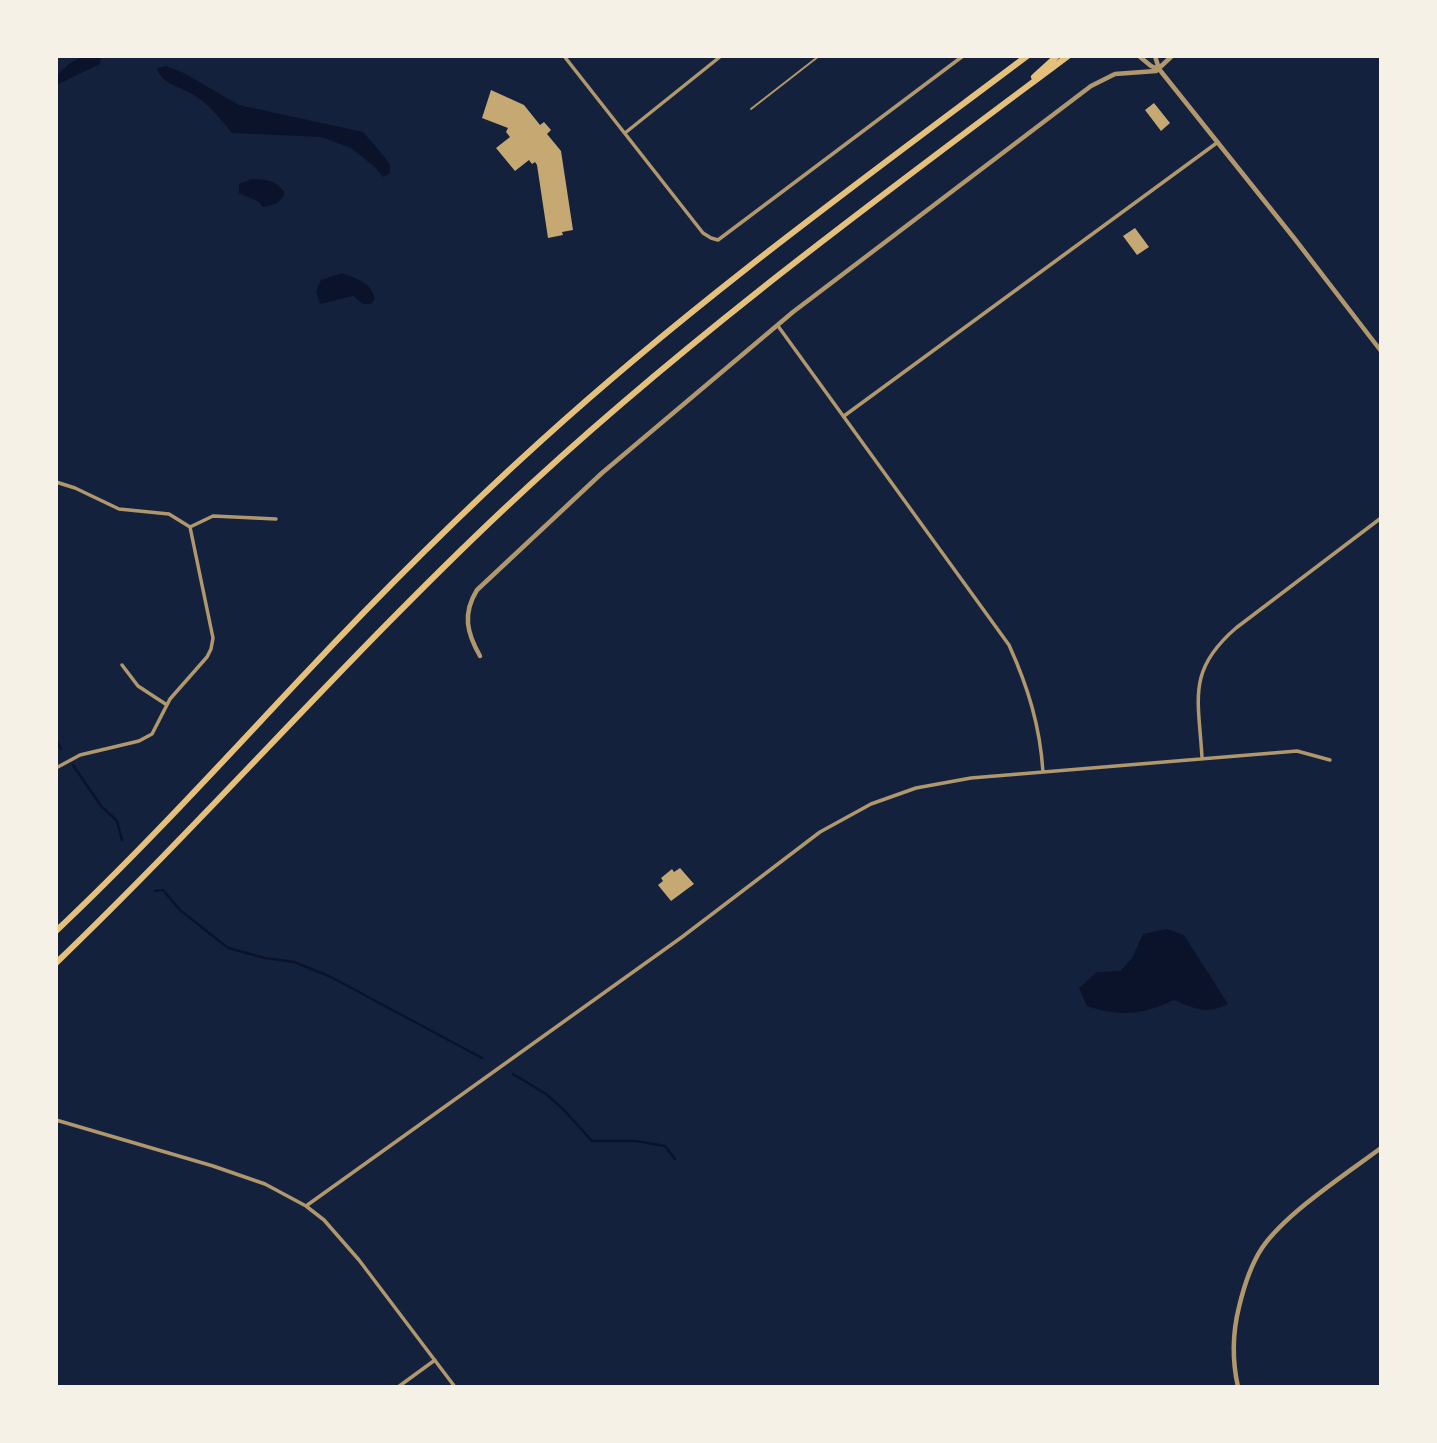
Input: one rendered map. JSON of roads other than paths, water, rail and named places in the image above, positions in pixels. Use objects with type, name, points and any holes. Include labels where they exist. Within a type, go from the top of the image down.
[{"type":"main road","points":[[56,931],[142,846],[357,619],[541,441],[737,274],[1027,56]]},
{"type":"main road","points":[[1012,98],[1057,56]]},
{"type":"main road","points":[[56,963],[158,862],[404,606],[592,429],[738,306],[1068,56]]},
{"type":"street","points":[[564,56],[704,233],[715,239],[733,230],[963,56]]},
{"type":"street","points":[[625,133],[721,56]]},
{"type":"street","points":[[1139,56],[1159,69]]},
{"type":"street","points":[[1153,56],[1159,69],[1381,351]]},
{"type":"street","points":[[480,656],[469,636],[467,619],[468,608],[477,590],[611,465],[795,311],[1098,81],[1115,74],[1159,69],[1172,56]]},
{"type":"street","points":[[844,416],[1218,142]]},
{"type":"street","points":[[778,326],[1009,645],[1036,717],[1043,772]]},
{"type":"street","points":[[56,482],[119,509],[169,514],[190,527],[212,628],[213,644],[207,657],[167,705],[156,728],[146,738],[123,746],[80,754],[56,768]]},
{"type":"street","points":[[190,527],[213,516],[276,519]]},
{"type":"street","points":[[1202,758],[1198,686],[1215,647],[1236,628],[1381,518]]},
{"type":"street","points":[[122,665],[138,686],[167,705]]},
{"type":"street","points":[[306,1206],[682,937],[831,825],[871,804],[916,788],[965,779],[1297,751],[1330,760]]},
{"type":"street","points":[[56,1120],[223,1169],[272,1187],[306,1206],[324,1220],[345,1243],[455,1387]]},
{"type":"street","points":[[1238,1387],[1233,1342],[1238,1312],[1248,1277],[1263,1246],[1287,1220],[1381,1148]]},
{"type":"street","points":[[398,1387],[435,1360]]},
{"type":"lane","points":[[751,109],[819,56]]},
{"type":"water","points":[[84,56],[101,56],[100,64],[56,85],[56,76],[70,63]]},
{"type":"water","points":[[166,66],[184,73],[239,105],[363,132],[390,165],[390,173],[383,177],[351,148],[321,137],[232,133],[203,102],[163,78],[157,68]]},
{"type":"water","points":[[251,179],[270,181],[285,193],[281,200],[263,207],[259,202],[239,193],[239,184]]},
{"type":"water","points":[[342,273],[363,282],[370,289],[375,299],[371,304],[363,304],[353,296],[320,304],[316,291],[321,280]]},
{"type":"water","points":[[1167,929],[1184,935],[1228,1004],[1201,1010],[1174,1000],[1152,1009],[1131,1013],[1110,1012],[1087,1006],[1079,988],[1097,972],[1120,971],[1132,958],[1143,934]]},
{"type":"waterway","points":[[56,740],[61,749]]},
{"type":"waterway","points":[[73,765],[101,806],[117,821],[122,840]]},
{"type":"waterway","points":[[155,891],[163,890],[180,910],[228,948],[265,958],[294,962],[329,976],[482,1058]]},
{"type":"waterway","points":[[513,1074],[546,1094],[592,1141],[636,1141],[665,1146],[675,1159]]}]
